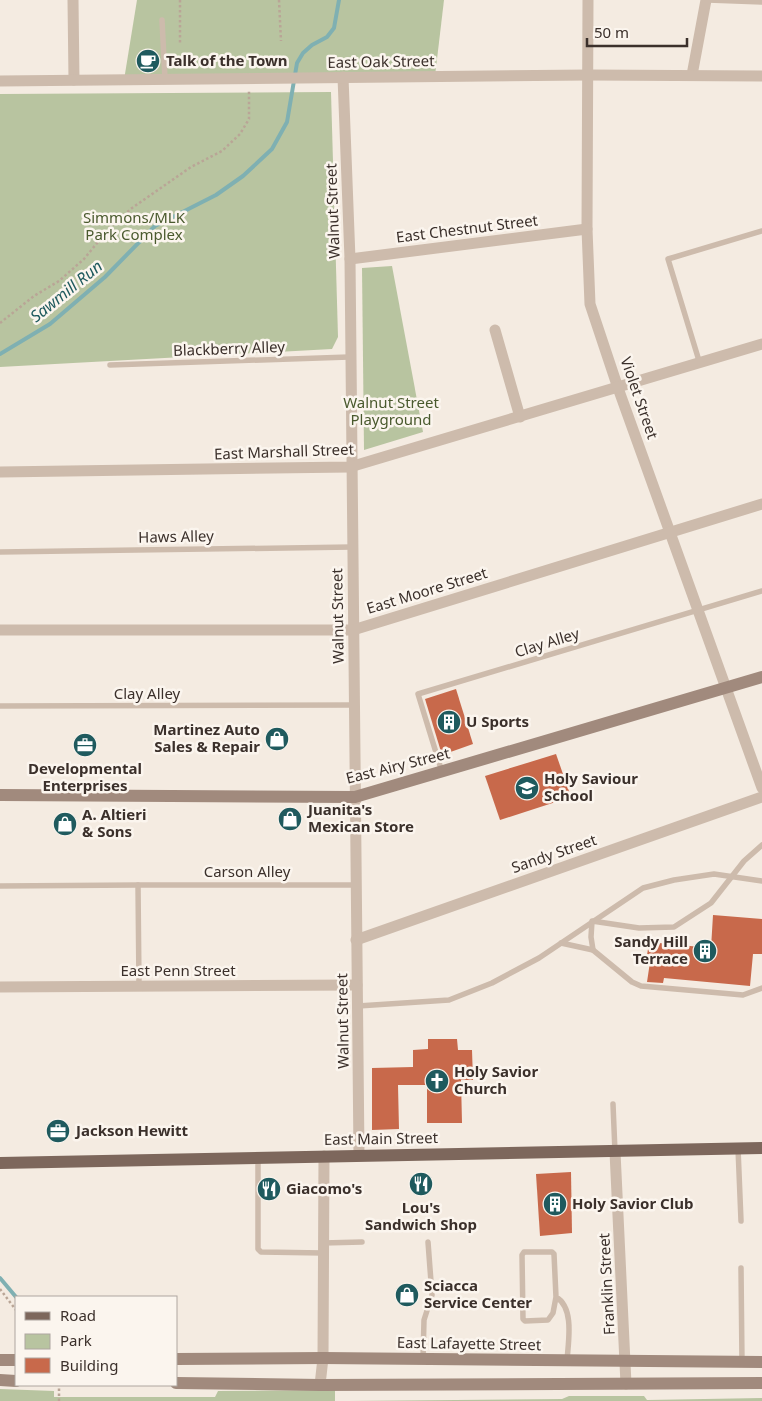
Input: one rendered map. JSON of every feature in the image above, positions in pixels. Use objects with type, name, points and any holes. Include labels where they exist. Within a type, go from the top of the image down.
[{"type":"main road","name":"East Main Street","points":[[0,1163],[762,1148]]},
{"type":"street","points":[[73,0],[74,80]]},
{"type":"street","name":"Violet Street","points":[[588,0],[587,230],[590,304],[618,388],[762,788]]},
{"type":"street","points":[[692,75],[707,0]]},
{"type":"street","name":"East Oak Street","points":[[0,81],[589,75],[762,76]]},
{"type":"street","name":"Walnut Street","points":[[343,77],[350,259],[350,468],[359,1155]]},
{"type":"street","name":"East Chestnut Street","points":[[350,259],[587,230]]},
{"type":"street","points":[[496,330],[520,417]]},
{"type":"street","name":"East Marshall Street","points":[[0,472],[350,468],[762,344]]},
{"type":"street","name":"East Moore Street","points":[[0,630],[353,630],[762,504]]},
{"type":"street","name":"East Airy Street","points":[[0,795],[355,797],[762,677]]},
{"type":"street","name":"Sandy Street","points":[[356,940],[762,797]]},
{"type":"street","name":"East Penn Street","points":[[0,987],[357,985]]},
{"type":"street","name":"Franklin Street","points":[[615,1152],[626,1384]]},
{"type":"street","points":[[320,1385],[323,1358],[324,1156]]},
{"type":"street","name":"East Lafayette Street","points":[[178,1359],[323,1358],[762,1362]]},
{"type":"street","points":[[0,1360],[15,1360]]},
{"type":"street","points":[[0,1380],[15,1381]]},
{"type":"street","points":[[178,1383],[320,1385],[762,1383]]},
{"type":"lane","points":[[707,0],[762,2]]},
{"type":"lane","points":[[162,20],[165,79]]},
{"type":"lane","points":[[700,364],[668,259],[762,231]]},
{"type":"lane","name":"Blackberry Alley","points":[[110,365],[349,357]]},
{"type":"lane","name":"Haws Alley","points":[[0,552],[352,547]]},
{"type":"lane","name":"Clay Alley","points":[[442,772],[418,694],[762,591]]},
{"type":"lane","name":"Clay Alley","points":[[0,706],[354,704]]},
{"type":"lane","points":[[592,921],[639,928],[674,927],[711,903],[744,861],[762,846]]},
{"type":"lane","points":[[358,1006],[449,1000],[492,983],[539,958],[644,888],[674,880],[714,874],[762,881]]},
{"type":"lane","name":"Carson Alley","points":[[0,886],[356,884]]},
{"type":"lane","points":[[138,885],[139,986]]},
{"type":"lane","points":[[592,921],[591,937],[593,950]]},
{"type":"lane","points":[[561,943],[593,950],[632,982],[641,986],[743,995],[762,988]]},
{"type":"lane","points":[[613,1104],[615,1152]]},
{"type":"lane","points":[[738,1148],[741,1221]]},
{"type":"lane","points":[[258,1157],[258,1249],[261,1252],[323,1248],[362,1242]]},
{"type":"lane","points":[[423,1359],[424,1320],[432,1295],[428,1242]]},
{"type":"lane","points":[[556,1297],[555,1308],[548,1320],[525,1321],[523,1319],[522,1255],[524,1252],[552,1252],[554,1254],[556,1297],[563,1303],[567,1311],[567,1361]]},
{"type":"lane","points":[[741,1268],[742,1362]]},
{"type":"path","points":[[180,0],[180,44]]},
{"type":"path","points":[[279,0],[281,41]]},
{"type":"path","points":[[0,323],[34,296],[59,281],[84,259],[112,226],[132,208],[191,167],[222,151],[240,134],[249,119],[248,78]]},
{"type":"path","points":[[0,1289],[15,1309]]},
{"type":"path","points":[[59,1386],[59,1401]]},
{"type":"green space","points":[[137,0],[444,0],[435,76],[124,80]]},
{"type":"green space","name":"Simmons/MLK Park Complex","points":[[331,92],[338,337],[332,349],[0,367],[0,94]]},
{"type":"green space","name":"Walnut Street Playground","points":[[392,266],[423,432],[364,450],[362,268]]},
{"type":"green space","points":[[0,1389],[54,1391],[54,1397],[215,1397],[218,1391],[335,1390],[335,1401],[0,1401]]},
{"type":"green space","points":[[569,1396],[644,1396],[647,1400],[762,1398],[762,1401],[347,1401],[562,1399]]},
{"type":"building","name":"U Sports","points":[[456,689],[473,744],[442,755],[425,699]]},
{"type":"building","points":[[556,754],[571,797],[500,820],[485,776]]},
{"type":"building","name":"Sandy Hill Terrace","points":[[713,915],[762,919],[762,954],[753,954],[750,986],[664,978],[663,983],[647,982],[650,962],[646,962],[649,942],[711,948]]},
{"type":"building","name":"Holy Savior Church","points":[[428,1039],[457,1039],[458,1050],[472,1050],[473,1080],[461,1080],[462,1123],[427,1123],[427,1085],[398,1085],[399,1129],[372,1130],[372,1068],[413,1067],[413,1050],[428,1049]]},
{"type":"building","name":"Holy Savior Club","points":[[571,1172],[572,1233],[540,1236],[536,1174]]},
{"type":"waterway","name":"Sawmill Run","points":[[0,354],[50,324],[105,277],[155,226],[216,195],[243,176],[272,149],[287,122],[297,63],[303,53],[312,45],[327,37],[334,28],[339,0]]},
{"type":"waterway","name":"Sawmill Run","points":[[0,1278],[15,1296]]},
{"type":"place","name":"Talk of the Town","points":[[148,61]]},
{"type":"place","name":"U Sports","points":[[449,722]]},
{"type":"place","name":"Martinez Auto Sales & Repair","points":[[277,739]]},
{"type":"place","name":"Developmental Enterprises","points":[[85,745]]},
{"type":"place","name":"Holy Saviour School","points":[[527,788]]},
{"type":"place","name":"Juanita's Mexican Store","points":[[290,819]]},
{"type":"place","name":"A. Altieri & Sons","points":[[65,824]]},
{"type":"place","name":"Sandy Hill Terrace","points":[[705,951]]},
{"type":"place","name":"Holy Savior Church","points":[[437,1081]]},
{"type":"place","name":"Jackson Hewitt","points":[[58,1131]]},
{"type":"place","name":"Lou's Sandwich Shop","points":[[421,1184]]},
{"type":"place","name":"Giacomo's","points":[[269,1189]]},
{"type":"place","name":"Holy Savior Club","points":[[555,1204]]},
{"type":"place","name":"Sciacca Service Center","points":[[407,1295]]}]
